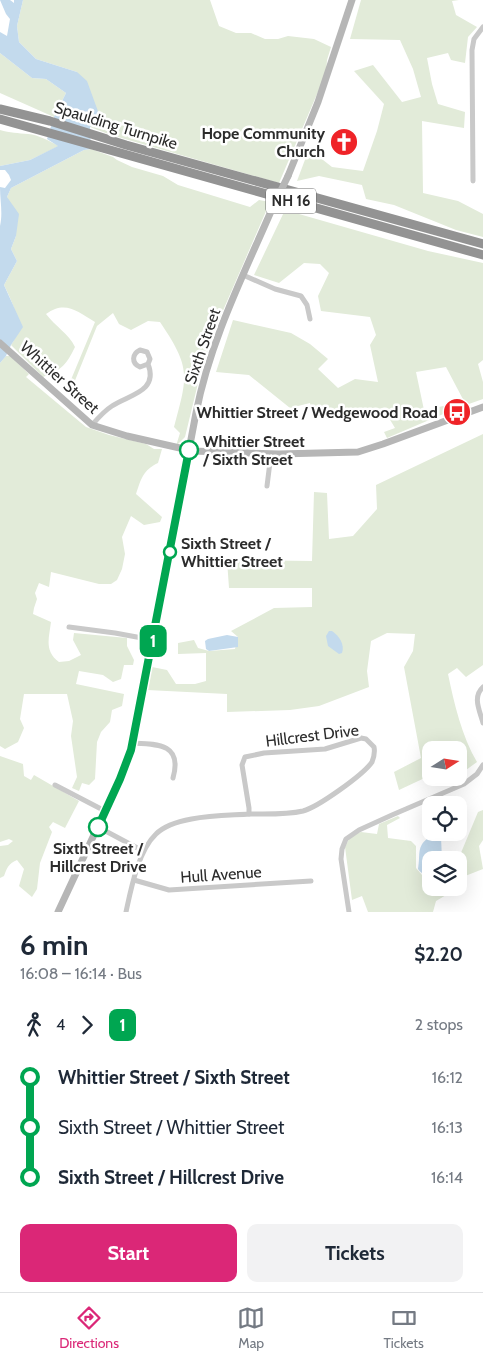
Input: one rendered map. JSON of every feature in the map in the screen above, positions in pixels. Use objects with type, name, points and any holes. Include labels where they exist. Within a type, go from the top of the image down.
[{"type":"highway","name":"Spaulding Turnpike","points":[[0,109],[50,121],[483,244]]},
{"type":"highway","name":"Spaulding Turnpike","points":[[0,119],[483,255]]},
{"type":"main road","name":"Sixth Street","points":[[58,912],[124,769],[132,743],[196,413],[207,368],[217,337],[288,176],[318,102],[352,0]]},
{"type":"main road","name":"Whittier Street","points":[[0,342],[59,398],[92,425],[127,436],[189,450],[271,454],[363,451],[483,407]]},
{"type":"street","points":[[473,181],[472,50],[474,39],[483,27]]},
{"type":"street","points":[[243,275],[275,289],[301,296],[307,305],[310,319]]},
{"type":"street","points":[[92,425],[111,407],[144,389],[150,375],[148,364]]},
{"type":"street","points":[[267,486],[271,454]]},
{"type":"street","points":[[69,627],[153,640]]},
{"type":"street","points":[[483,687],[479,691],[477,701],[483,723]]},
{"type":"street","name":"Hillcrest Drive","points":[[126,912],[144,851],[157,832],[177,823],[249,814],[301,811],[315,806],[367,768],[374,757],[374,747],[361,738],[324,749],[264,753],[245,757],[242,765],[250,808],[249,814]]},
{"type":"street","points":[[132,743],[160,744],[167,749],[175,762],[172,778]]},
{"type":"street","points":[[349,912],[341,859],[346,839],[368,826],[464,784],[477,774],[483,765]]},
{"type":"street","points":[[55,785],[105,811]]},
{"type":"street","points":[[98,827],[144,851]]},
{"type":"street","name":"Hull Avenue","points":[[134,880],[169,890],[311,881]]},
{"type":"green space","points":[[23,0],[210,0],[219,26],[236,33],[251,33],[265,39],[278,39],[288,36],[314,39],[331,47],[326,73],[279,183],[111,135],[90,127],[77,72],[36,59],[19,42],[17,26]]},
{"type":"green space","points":[[361,0],[459,0],[452,1],[456,15],[477,27],[468,37],[465,63],[451,60],[448,53],[427,58],[438,104],[465,112],[464,128],[422,121],[423,193],[458,201],[483,214],[483,237],[456,230],[394,205],[366,199],[362,185],[319,176],[297,181],[309,149],[332,167],[363,171],[384,104],[354,71],[373,65],[402,102],[421,97],[413,69],[400,40],[350,39]]},
{"type":"green space","points":[[0,53],[32,78],[46,79],[66,93],[54,117],[0,93]]},
{"type":"green space","points":[[0,130],[44,138],[59,146],[30,160],[0,166]]},
{"type":"green space","points":[[91,149],[113,157],[132,167],[163,176],[178,185],[250,207],[259,200],[270,202],[212,336],[185,437],[176,446],[180,433],[174,427],[182,395],[184,372],[177,350],[160,322],[148,321],[131,330],[119,324],[113,313],[97,326],[74,383],[70,382],[95,322],[82,314],[65,307],[46,314],[75,347],[63,366],[50,374],[43,377],[11,345],[17,331],[17,323],[14,308],[4,285],[17,261],[11,249],[16,236],[7,197],[11,188],[84,150]]},
{"type":"green space","points":[[285,210],[428,251],[483,263],[483,360],[478,364],[483,382],[483,399],[466,405],[446,367],[416,372],[424,410],[453,404],[455,409],[387,438],[384,432],[395,428],[383,408],[313,418],[310,403],[290,408],[249,375],[216,372],[233,320],[291,333],[310,344],[328,359],[318,369],[338,388],[355,379],[378,382],[370,345],[376,335],[370,317],[321,311],[318,296],[329,273],[320,264],[304,263],[279,283],[254,275]]},
{"type":"green space","points":[[6,356],[10,356],[29,374],[26,377],[86,427],[146,444],[154,449],[162,449],[158,463],[149,469],[141,479],[136,494],[162,517],[160,522],[144,525],[131,516],[122,537],[125,554],[122,569],[117,580],[111,584],[99,584],[51,572],[49,587],[39,583],[35,593],[37,599],[33,614],[51,622],[49,649],[54,658],[59,662],[69,661],[81,655],[73,640],[74,633],[127,638],[127,646],[134,660],[133,665],[124,665],[121,679],[113,682],[103,675],[79,671],[76,684],[124,694],[122,706],[112,710],[110,722],[101,732],[97,742],[95,779],[89,785],[82,783],[79,791],[72,788],[77,777],[71,736],[73,721],[67,694],[24,694],[20,719],[24,728],[18,742],[5,749],[0,746],[0,363]]},
{"type":"green space","points":[[483,434],[483,665],[466,677],[457,668],[448,674],[456,708],[467,741],[422,741],[422,779],[399,790],[394,772],[421,758],[404,667],[413,651],[415,634],[387,633],[371,641],[367,671],[369,687],[319,706],[290,710],[227,712],[227,694],[147,690],[152,667],[167,670],[176,684],[195,684],[206,681],[206,653],[178,654],[178,643],[194,640],[198,648],[209,651],[235,649],[238,637],[231,631],[274,608],[312,607],[312,588],[229,588],[227,560],[312,561],[314,492],[327,493],[329,539],[353,536],[377,509],[376,485]]},
{"type":"green space","points":[[468,743],[472,752],[477,762],[468,769]]},
{"type":"green space","points":[[0,756],[23,764],[24,776],[31,780],[34,775],[79,801],[65,828],[53,822],[49,827],[52,832],[40,863],[37,889],[32,897],[19,886],[24,869],[17,860],[7,868],[4,876],[0,878],[0,846],[8,845],[13,841],[9,839],[0,842]]},
{"type":"green space","points":[[483,810],[483,840],[479,846],[483,869],[467,875],[467,851],[462,851],[478,812]]},
{"type":"green space","points":[[398,816],[400,818],[387,825],[388,838],[411,841],[416,846],[416,868],[422,875],[422,896],[444,896],[436,901],[433,912],[368,912],[362,896],[352,900],[345,847],[351,835],[361,832],[377,834],[379,824]]},
{"type":"water","points":[[0,0],[10,0],[14,3],[14,0],[23,0],[17,26],[19,42],[36,59],[77,72],[87,81],[99,114],[90,127],[91,149],[84,150],[11,188],[7,197],[19,214],[16,236],[11,249],[17,261],[4,285],[23,327],[0,363],[0,187],[5,188],[11,180],[5,170],[0,170],[0,166],[30,160],[58,146],[47,139],[54,117],[66,93],[46,79],[32,78],[0,53],[0,32],[7,36],[10,19]]},
{"type":"water","points":[[329,631],[335,633],[341,640],[343,646],[342,653],[339,654],[328,646],[326,636]]},
{"type":"water","points":[[227,635],[238,637],[238,647],[209,651],[206,649],[205,641],[208,639]]},
{"type":"water","points":[[441,841],[442,851],[422,851],[422,872],[418,869],[423,842]]},
{"type":"bus line","name":"1","points":[[98,827],[131,750],[189,450]]},
{"type":"place","name":"Hope Community Church","points":[[344,142]]},
{"type":"place","name":"Whittier Street / Wedgewood Road","points":[[457,412]]},
{"type":"place","name":"Whittier Street / Sixth Street","points":[[189,450]]},
{"type":"place","name":"Sixth Street / Whittier Street","points":[[170,552]]},
{"type":"place","name":"Sixth Street / Hillcrest Drive","points":[[98,827]]}]
